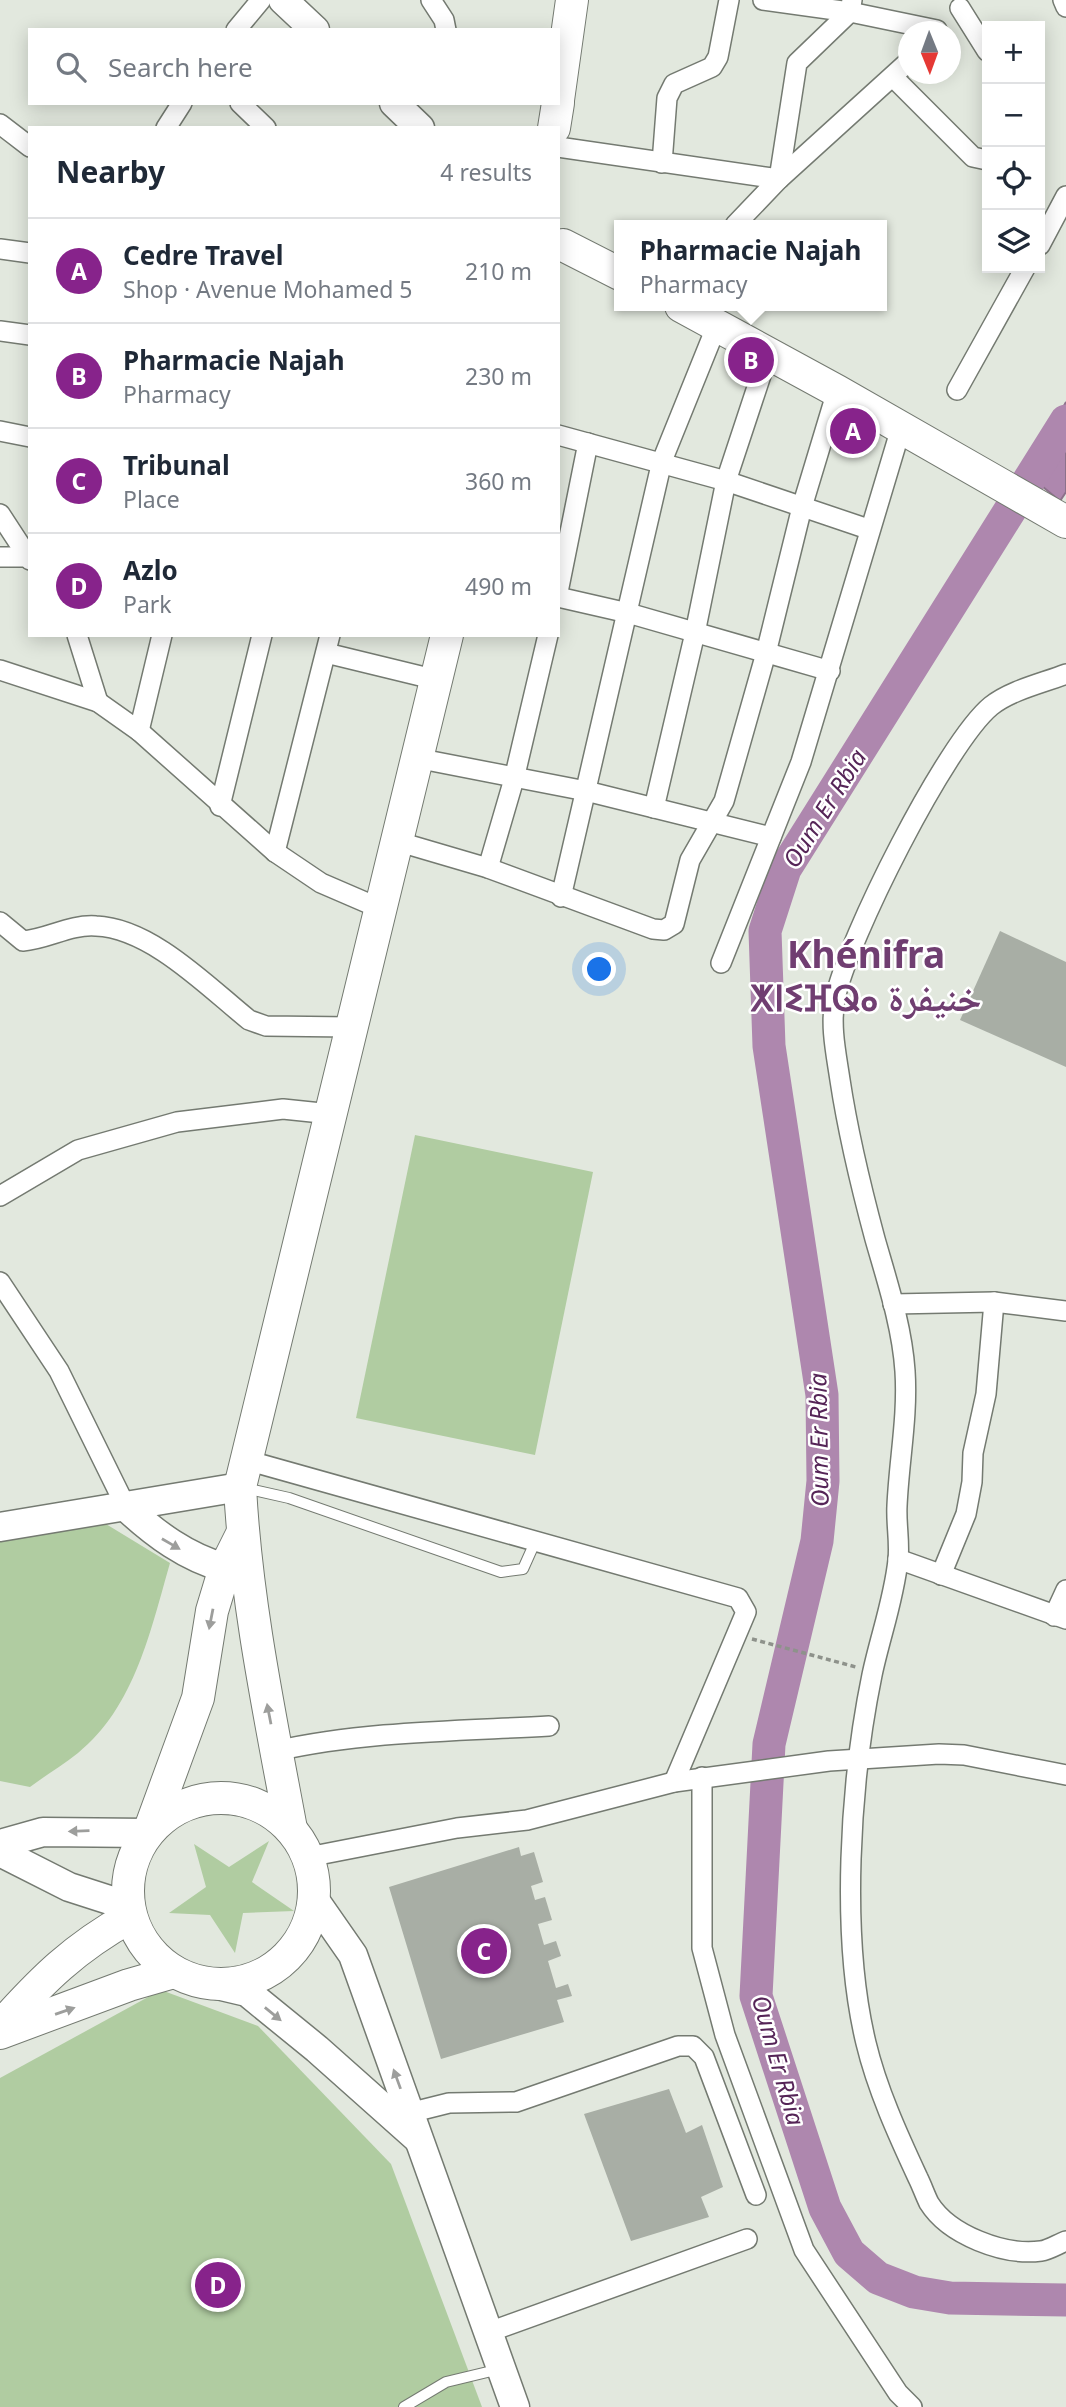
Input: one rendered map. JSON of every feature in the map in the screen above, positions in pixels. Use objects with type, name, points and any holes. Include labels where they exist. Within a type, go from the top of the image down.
[{"type":"main road","points":[[560,87],[572,0]]},
{"type":"main road","points":[[554,126],[557,105]]},
{"type":"main road","points":[[560,241],[614,271]]},
{"type":"main road","points":[[690,311],[1066,522]]},
{"type":"main road","points":[[291,1829],[262,1675],[243,1532],[243,1474],[447,637]]},
{"type":"main road","points":[[149,1831],[171,1812],[195,1801],[221,1798],[247,1801],[271,1812],[291,1829],[308,1857],[314,1878],[314,1899],[307,1927],[284,1959],[269,1971],[242,1982],[213,1984],[192,1981],[155,1958],[139,1939],[129,1911],[128,1873],[149,1831],[198,1698],[212,1612],[225,1569],[243,1532]]},
{"type":"main road","points":[[0,2027],[47,1974],[129,1911]]},
{"type":"main road","points":[[0,2033],[129,1985],[174,1972]]},
{"type":"street","points":[[238,28],[261,0]]},
{"type":"street","points":[[283,0],[313,28]]},
{"type":"street","points":[[431,0],[444,19],[446,28]]},
{"type":"street","points":[[662,163],[667,98],[674,84],[712,68],[718,57],[729,0]]},
{"type":"street","points":[[763,0],[851,6],[902,21]]},
{"type":"street","points":[[1063,0],[1066,7]]},
{"type":"street","points":[[946,21],[963,4],[982,41]]},
{"type":"street","points":[[779,179],[797,63],[851,6]]},
{"type":"street","points":[[740,220],[779,179],[898,74]]},
{"type":"street","points":[[894,79],[973,158],[982,159]]},
{"type":"street","points":[[167,126],[181,105]]},
{"type":"street","points":[[242,105],[264,126]]},
{"type":"street","points":[[0,124],[28,145]]},
{"type":"street","points":[[560,147],[779,179]]},
{"type":"street","points":[[1045,236],[1066,196]]},
{"type":"street","points":[[0,249],[28,253]]},
{"type":"street","points":[[957,390],[1022,273]]},
{"type":"street","points":[[561,897],[662,461],[717,325]]},
{"type":"street","points":[[0,331],[28,335]]},
{"type":"street","points":[[654,808],[695,633],[726,481],[768,354]]},
{"type":"street","points":[[396,841],[488,868],[653,929],[669,928],[678,917],[690,860],[724,801],[766,653],[802,507],[837,391]]},
{"type":"street","points":[[721,963],[801,762],[830,671],[868,529],[901,428]]},
{"type":"street","points":[[0,431],[28,437]]},
{"type":"street","points":[[560,436],[662,461],[868,529]]},
{"type":"street","points":[[560,582],[588,443]]},
{"type":"street","points":[[0,514],[28,557]]},
{"type":"street","points":[[0,557],[28,559]]},
{"type":"street","points":[[560,597],[830,671]]},
{"type":"street","points":[[80,637],[98,702]]},
{"type":"street","points":[[139,731],[162,637]]},
{"type":"street","points":[[220,806],[262,637]]},
{"type":"street","points":[[488,868],[514,779],[548,637]]},
{"type":"street","points":[[275,852],[328,644],[437,680]]},
{"type":"street","points":[[0,670],[98,702],[139,731],[220,806],[275,852],[321,883],[379,908]]},
{"type":"street","points":[[1066,674],[999,700],[976,721],[915,818],[840,978],[834,1004],[833,1033],[845,1112],[893,1304],[905,1367],[904,1449],[897,1504],[898,1559],[872,1673],[858,1759],[851,1913],[854,1980],[867,2047],[895,2125],[931,2206],[952,2227],[983,2242],[1013,2249],[1043,2251],[1066,2241]]},
{"type":"street","points":[[416,758],[586,791],[771,837]]},
{"type":"street","points":[[0,922],[23,941],[83,927],[127,931],[156,947],[249,1020],[266,1026],[351,1027]]},
{"type":"street","points":[[0,1196],[78,1150],[177,1122],[283,1109],[331,1114]]},
{"type":"street","points":[[0,1282],[59,1371],[126,1507],[159,1537],[206,1563],[225,1569]]},
{"type":"street","points":[[893,1304],[994,1302],[1066,1311]]},
{"type":"street","points":[[941,1575],[966,1514],[972,1482],[973,1453],[986,1394],[994,1302]]},
{"type":"street","points":[[0,1527],[126,1507],[243,1474],[537,1540],[728,1593],[744,1606],[746,1612],[674,1782]]},
{"type":"street","points":[[898,1559],[1060,1617],[1066,1590]]},
{"type":"street","points":[[276,1751],[350,1740],[549,1726]]},
{"type":"street","points":[[308,1857],[457,1828],[527,1820],[674,1782],[829,1761],[964,1755],[1066,1775]]},
{"type":"street","points":[[709,1776],[702,1948],[725,2035],[804,2250],[898,2393],[912,2407]]},
{"type":"street","points":[[0,1844],[43,1832],[149,1831]]},
{"type":"street","points":[[0,1852],[69,1888],[129,1911]]},
{"type":"street","points":[[314,1899],[353,1955],[515,2407]]},
{"type":"street","points":[[213,1984],[247,1993],[317,2049],[421,2143]]},
{"type":"street","points":[[409,2113],[449,2103],[516,2102],[678,2046],[693,2046],[705,2057],[756,2195]]},
{"type":"street","points":[[489,2332],[747,2239]]},
{"type":"lane","points":[[243,1474],[289,1498],[501,1572],[523,1569],[537,1540]]},
{"type":"lane","points":[[404,2407],[446,2382],[502,2369]]},
{"type":"path","points":[[755,1640],[828,1658],[872,1673]]},
{"type":"green space","points":[[415,1135],[593,1172],[535,1455],[356,1418]]},
{"type":"green space","points":[[101,1521],[170,1563],[138,1666],[114,1713],[98,1734],[78,1753],[30,1787],[0,1781],[0,1536]]},
{"type":"green space","points":[[269,1841],[252,1882],[294,1911],[243,1913],[235,1953],[210,1915],[169,1913],[206,1887],[194,1844],[229,1867]]},
{"type":"green space","points":[[161,1990],[258,2026],[391,2164],[482,2407],[0,2407],[0,2078]]},
{"type":"shaded area","points":[[1066,402],[1066,492],[1060,501],[1031,477],[1026,477]]},
{"type":"building","points":[[1000,931],[1066,962],[1066,1067],[960,1020]]},
{"type":"building","points":[[519,1847],[521,1856],[534,1852],[543,1882],[531,1886],[535,1900],[545,1897],[552,1920],[538,1924],[544,1945],[556,1941],[561,1956],[548,1961],[556,1988],[568,1984],[572,1996],[557,2000],[564,2022],[441,2059],[389,1887]]},
{"type":"building","points":[[669,2089],[686,2133],[702,2125],[723,2187],[701,2197],[709,2217],[631,2241],[584,2114]]},
{"type":"waterway","name":"Oum Er Rbia","points":[[1066,421],[785,869],[765,931],[769,1046],[822,1395],[823,1481],[817,1541],[769,1744],[756,1996],[825,2208],[849,2253],[878,2278],[914,2292],[950,2298],[1066,2300]]},
{"type":"place","name":"Pharmacie Najah","points":[[751,360]]},
{"type":"place","name":"Cedre Travel","points":[[853,431]]},
{"type":"place","name":"Tribunal","points":[[484,1951]]},
{"type":"place","name":"Azlo","points":[[218,2285]]},
{"type":"district","name":"Khénifra ⵅⵏⵉⴼⵕⴰ خنيفرة","points":[[866,974]]}]
